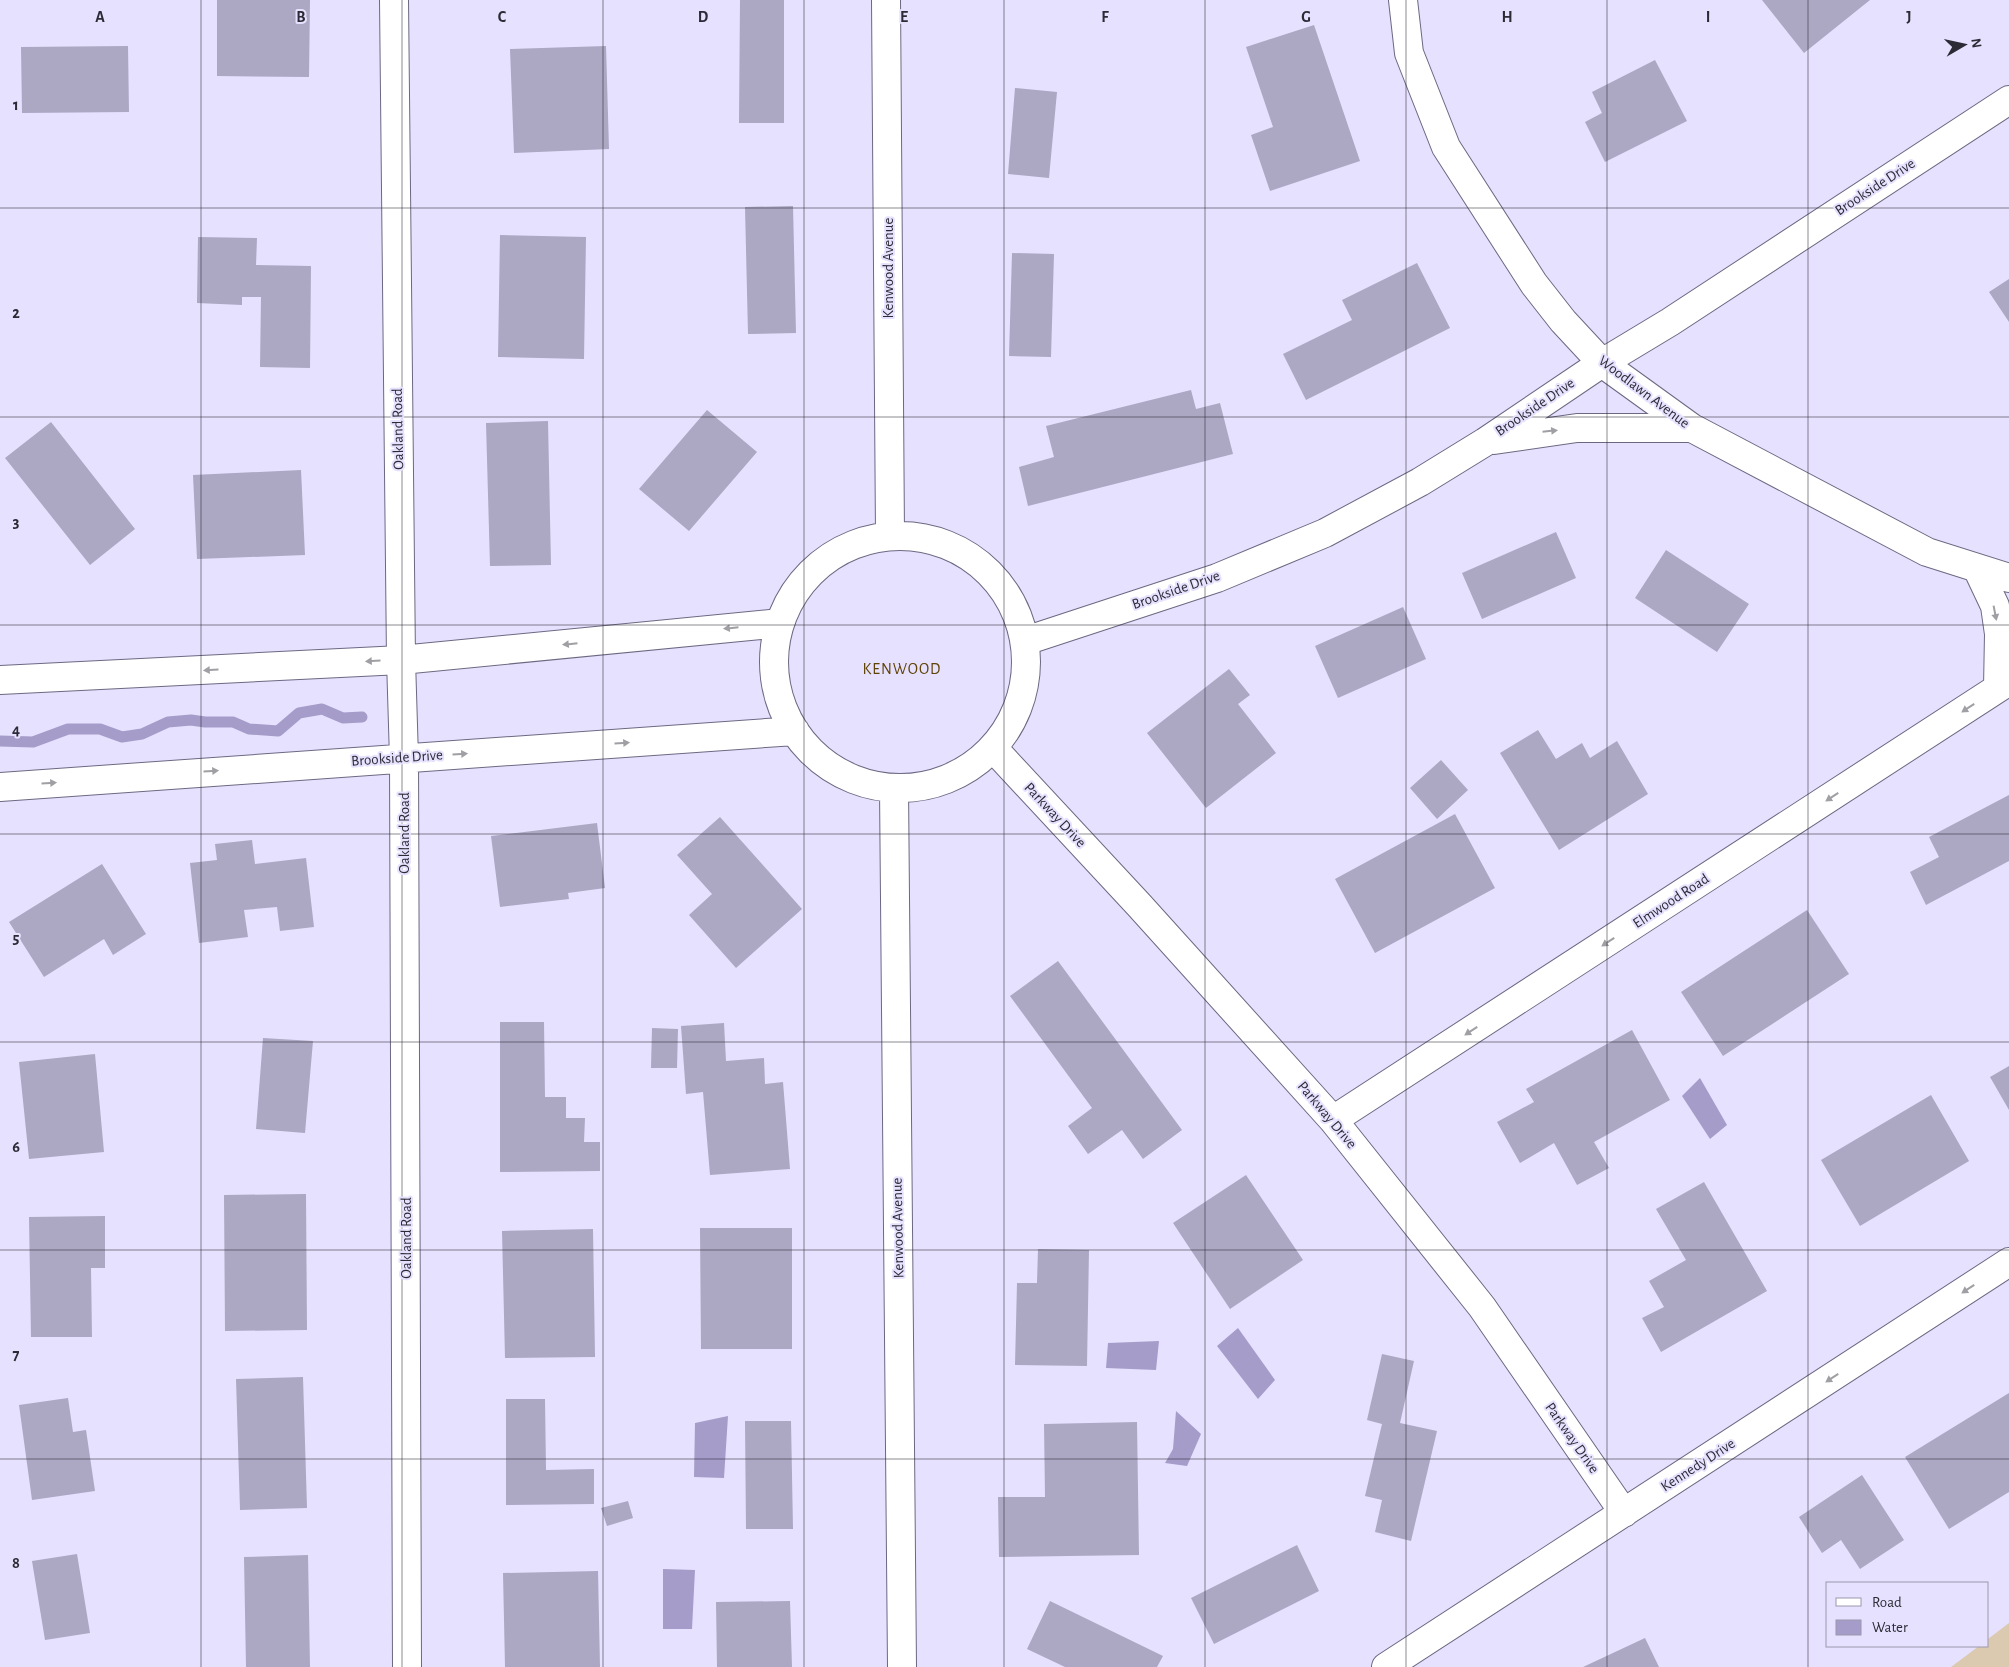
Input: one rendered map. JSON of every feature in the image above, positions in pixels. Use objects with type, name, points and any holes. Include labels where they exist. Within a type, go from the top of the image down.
[{"type":"street","name":"Oakland Road","points":[[394,0],[401,660],[404,758],[408,1667]]},
{"type":"street","name":"Kenwood Avenue","points":[[886,0],[890,535]]},
{"type":"street","name":"Woodlawn Avenue","points":[[1403,0],[1409,53],[1446,147],[1534,284],[1563,321],[1602,363],[1692,428],[1927,552],[2009,578]]},
{"type":"street","name":"Brookside Drive","points":[[1024,641],[1217,578],[1325,533],[1420,482],[1485,442],[1602,363],[1679,316],[2009,100]]},
{"type":"street","points":[[1485,442],[1539,432],[1577,428],[1692,428]]},
{"type":"street","points":[[890,535],[927,538],[962,552],[991,574],[1013,605],[1024,641],[1025,679],[1014,716],[993,748],[964,771],[930,785],[894,788],[855,780],[821,760],[794,731],[779,697],[774,660],[780,623],[796,590],[822,562],[854,544],[890,535]]},
{"type":"street","points":[[1977,568],[1995,606],[2004,685]]},
{"type":"street","points":[[0,680],[401,660],[780,623]]},
{"type":"street","name":"Elmwood Road","points":[[1333,1120],[2004,685]]},
{"type":"street","name":"Brookside Drive","points":[[0,786],[794,731]]},
{"type":"street","name":"Parkway Drive","points":[[993,748],[1146,912],[1333,1120],[1482,1307],[1624,1513]]},
{"type":"street","name":"Kenwood Avenue","points":[[894,788],[902,1667]]},
{"type":"street","name":"Kennedy Drive","points":[[1386,1667],[2009,1262]]},
{"type":"shaded area","points":[[2009,1623],[2009,1667],[1951,1667],[1978,1647],[1989,1647],[1989,1638]]},
{"type":"water","points":[[1700,1078],[1727,1125],[1710,1139],[1682,1096]]},
{"type":"water","points":[[1238,1328],[1275,1380],[1258,1399],[1217,1346]]},
{"type":"water","points":[[1159,1341],[1156,1370],[1106,1368],[1108,1343]]},
{"type":"water","points":[[1176,1411],[1201,1434],[1187,1466],[1165,1463],[1173,1449]]},
{"type":"water","points":[[728,1416],[724,1478],[694,1477],[695,1423]]},
{"type":"water","points":[[663,1569],[695,1570],[692,1629],[663,1629]]},
{"type":"building","points":[[217,0],[310,0],[309,77],[217,76]]},
{"type":"building","points":[[740,0],[784,0],[784,123],[739,123]]},
{"type":"building","points":[[1762,0],[1870,0],[1804,53]]},
{"type":"building","points":[[1314,25],[1360,161],[1270,191],[1251,135],[1273,127],[1246,47]]},
{"type":"building","points":[[128,46],[129,112],[22,113],[21,47]]},
{"type":"building","points":[[606,46],[609,149],[514,153],[510,49]]},
{"type":"building","points":[[1655,60],[1687,121],[1605,162],[1585,122],[1602,113],[1592,92]]},
{"type":"building","points":[[1015,88],[1057,92],[1049,178],[1008,174]]},
{"type":"building","points":[[793,206],[796,333],[748,334],[745,207]]},
{"type":"building","points":[[500,235],[586,237],[584,359],[498,357]]},
{"type":"building","points":[[198,237],[257,238],[256,265],[311,266],[310,368],[260,367],[261,297],[242,297],[242,305],[197,303]]},
{"type":"building","points":[[1012,253],[1054,254],[1051,357],[1009,356]]},
{"type":"building","points":[[1417,263],[1450,328],[1306,400],[1283,354],[1352,320],[1342,300]]},
{"type":"building","points":[[2009,279],[2009,322],[1989,292]]},
{"type":"building","points":[[1191,390],[1196,409],[1220,403],[1233,454],[1028,506],[1019,467],[1054,457],[1046,426]]},
{"type":"building","points":[[707,410],[757,452],[689,531],[639,489]]},
{"type":"building","points":[[548,421],[551,565],[490,566],[486,423]]},
{"type":"building","points":[[51,422],[135,529],[90,565],[5,458]]},
{"type":"building","points":[[301,470],[305,555],[197,559],[193,475]]},
{"type":"building","points":[[1556,532],[1576,578],[1482,619],[1462,573]]},
{"type":"building","points":[[1666,550],[1749,604],[1717,652],[1635,598]]},
{"type":"building","points":[[1403,607],[1426,659],[1338,698],[1315,646]]},
{"type":"building","points":[[1229,669],[1250,695],[1238,704],[1276,753],[1206,808],[1147,733]]},
{"type":"building","points":[[1538,730],[1556,759],[1582,743],[1590,758],[1617,741],[1648,794],[1559,850],[1500,753]]},
{"type":"building","points":[[1441,760],[1468,790],[1437,819],[1410,788]]},
{"type":"building","points":[[2009,795],[2009,861],[1926,905],[1910,872],[1939,857],[1929,837]]},
{"type":"building","points":[[1455,814],[1495,888],[1375,953],[1335,879]]},
{"type":"building","points":[[720,817],[802,909],[736,968],[689,915],[712,894],[677,855]]},
{"type":"building","points":[[597,823],[605,888],[568,893],[569,899],[500,907],[491,836]]},
{"type":"building","points":[[252,840],[255,864],[306,858],[314,927],[280,931],[277,907],[244,910],[248,937],[199,943],[190,863],[217,860],[215,844]]},
{"type":"building","points":[[102,864],[146,934],[113,955],[104,939],[44,977],[9,922]]},
{"type":"building","points":[[1807,910],[1849,974],[1723,1056],[1681,992]]},
{"type":"building","points":[[1058,961],[1182,1130],[1143,1159],[1122,1130],[1088,1154],[1068,1126],[1092,1108],[1010,996]]},
{"type":"building","points":[[500,1022],[544,1022],[545,1097],[566,1097],[566,1118],[585,1118],[584,1142],[600,1142],[600,1171],[500,1172]]},
{"type":"building","points":[[724,1023],[726,1061],[764,1058],[765,1084],[783,1082],[790,1169],[710,1175],[703,1092],[686,1094],[681,1026]]},
{"type":"building","points":[[652,1028],[678,1029],[677,1068],[651,1068]]},
{"type":"building","points":[[1632,1030],[1670,1100],[1594,1142],[1609,1168],[1577,1185],[1554,1143],[1520,1163],[1497,1122],[1534,1102],[1526,1089]]},
{"type":"building","points":[[263,1038],[313,1041],[305,1133],[256,1129]]},
{"type":"building","points":[[95,1054],[104,1152],[29,1159],[19,1062]]},
{"type":"building","points":[[2009,1066],[2009,1110],[1990,1077]]},
{"type":"building","points":[[1931,1095],[1969,1161],[1860,1226],[1821,1160]]},
{"type":"building","points":[[1246,1175],[1303,1260],[1230,1309],[1173,1223]]},
{"type":"building","points":[[1704,1182],[1767,1291],[1661,1352],[1642,1318],[1664,1307],[1649,1281],[1686,1260],[1656,1209]]},
{"type":"building","points":[[306,1194],[307,1330],[225,1331],[224,1195]]},
{"type":"building","points":[[105,1216],[105,1268],[91,1268],[92,1337],[31,1337],[29,1217]]},
{"type":"building","points":[[700,1228],[792,1228],[792,1349],[701,1349]]},
{"type":"building","points":[[593,1229],[595,1357],[505,1358],[502,1231]]},
{"type":"building","points":[[1038,1249],[1089,1250],[1087,1366],[1015,1365],[1017,1283],[1037,1283]]},
{"type":"building","points":[[1382,1354],[1414,1361],[1400,1423],[1437,1431],[1411,1541],[1375,1532],[1382,1500],[1365,1496],[1382,1424],[1367,1420]]},
{"type":"building","points":[[303,1377],[307,1508],[240,1510],[236,1379]]},
{"type":"building","points":[[2009,1393],[2009,1492],[1949,1529],[1905,1457]]},
{"type":"building","points":[[68,1398],[73,1432],[86,1430],[95,1491],[32,1500],[19,1405]]},
{"type":"building","points":[[506,1399],[545,1399],[546,1470],[594,1469],[594,1504],[506,1505]]},
{"type":"building","points":[[745,1421],[791,1421],[793,1529],[746,1529]]},
{"type":"building","points":[[1137,1422],[1139,1555],[999,1557],[998,1497],[1045,1497],[1044,1424]]},
{"type":"building","points":[[1862,1475],[1904,1540],[1860,1569],[1841,1540],[1822,1553],[1799,1517]]},
{"type":"building","points":[[628,1501],[633,1518],[607,1526],[601,1508]]},
{"type":"building","points":[[1297,1545],[1319,1591],[1214,1644],[1191,1598]]},
{"type":"building","points":[[77,1554],[90,1633],[45,1640],[32,1561]]},
{"type":"building","points":[[308,1555],[310,1667],[246,1667],[244,1557]]},
{"type":"building","points":[[598,1571],[600,1667],[505,1667],[503,1573]]},
{"type":"building","points":[[790,1601],[792,1667],[717,1667],[716,1602]]},
{"type":"building","points":[[1050,1601],[1163,1656],[1157,1667],[1065,1667],[1027,1649]]},
{"type":"building","points":[[1645,1638],[1659,1667],[1583,1667]]},
{"type":"waterway","points":[[0,741],[33,742],[68,729],[100,729],[122,737],[142,734],[168,722],[191,720],[233,722],[249,729],[278,731],[299,713],[322,709],[343,718],[362,717]]},
{"type":"district","name":"KENWOOD","points":[[902,669]]}]
